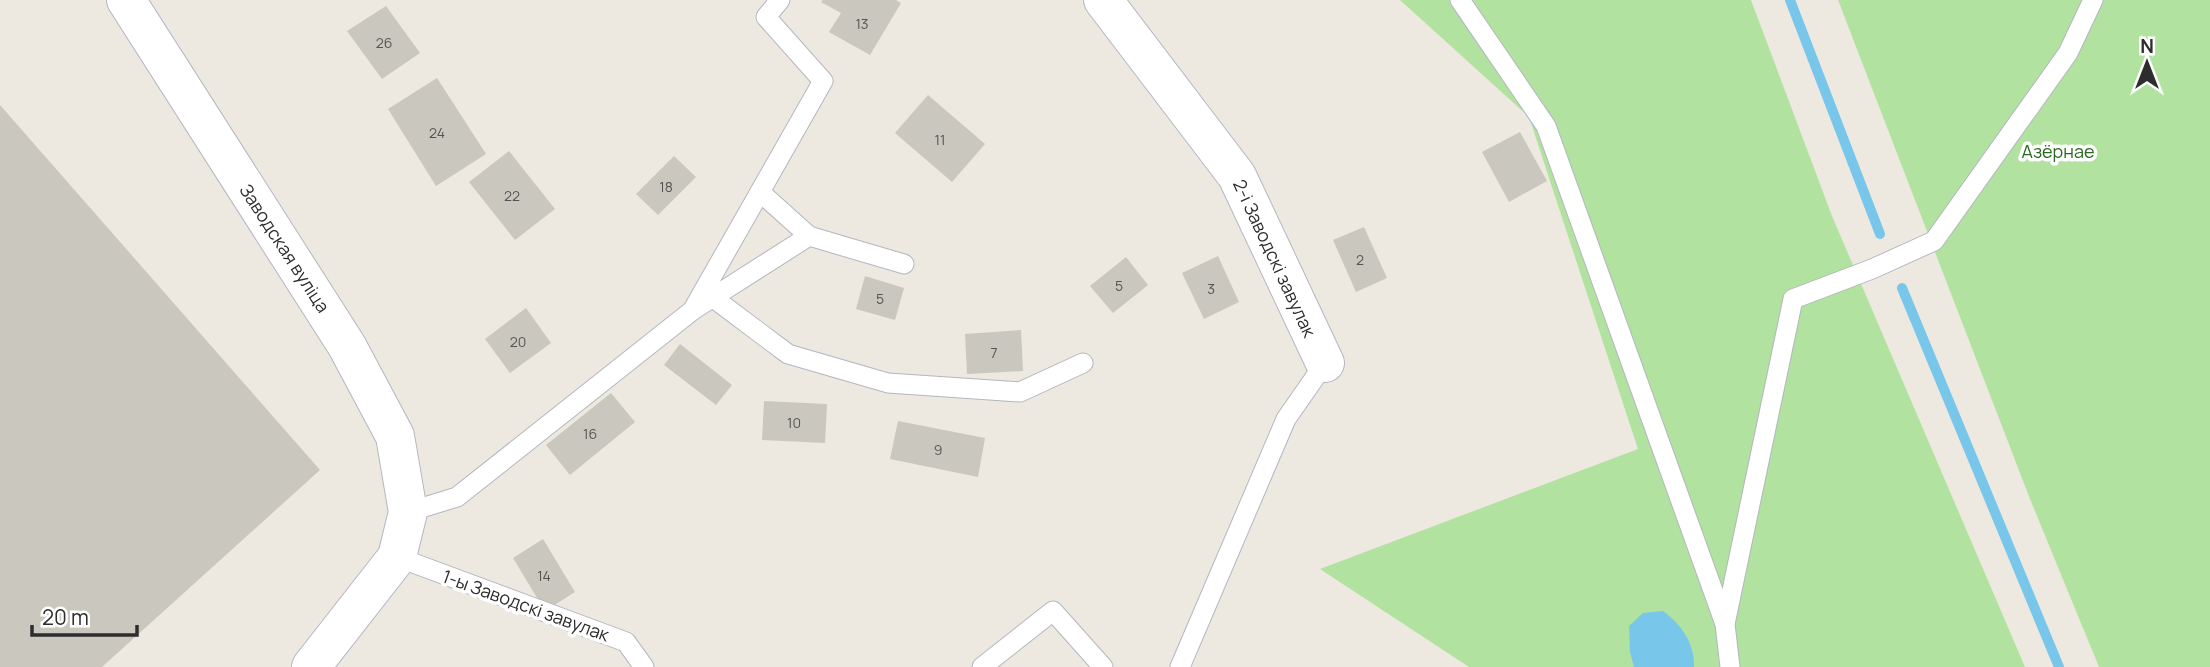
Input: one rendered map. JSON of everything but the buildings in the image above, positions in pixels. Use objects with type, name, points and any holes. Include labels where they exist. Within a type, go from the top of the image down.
[{"type":"street","name":"Заводская вуліца","points":[[126,0],[347,346],[395,436],[408,512],[397,557],[311,667]]},
{"type":"street","name":"2-і Заводскі завулак","points":[[1103,0],[1237,176],[1325,363]]},
{"type":"lane","points":[[693,310],[822,81],[766,17],[780,0]]},
{"type":"lane","points":[[1460,0],[1546,126],[1725,624],[1731,667]]},
{"type":"lane","points":[[1725,624],[1793,299],[1872,269],[1934,241],[2068,53],[2093,0]]},
{"type":"lane","points":[[760,192],[809,236],[904,264]]},
{"type":"lane","points":[[408,512],[457,497],[693,310],[809,236]]},
{"type":"lane","points":[[712,298],[788,354],[888,383],[1020,393],[1083,363]]},
{"type":"lane","name":"2-і Заводскі завулак","points":[[1180,667],[1286,419],[1325,363]]},
{"type":"lane","name":"1-ы Заводскі завулак","points":[[397,557],[626,642],[644,667]]},
{"type":"lane","points":[[982,667],[1053,611],[1104,667]]},
{"type":"green space","points":[[1400,0],[1751,0],[1832,216],[2025,667],[1469,667],[1320,569],[1638,449],[1529,117]]},
{"type":"green space","name":"Азёрнае","points":[[1838,0],[2210,0],[2210,667],[2099,667],[2030,499]]},
{"type":"water","points":[[1663,611],[1686,635],[1692,650],[1694,667],[1634,667],[1630,652],[1629,626],[1643,613]]},
{"type":"waterway","points":[[1790,0],[1880,234]]},
{"type":"waterway","points":[[1902,288],[2059,667]]}]
